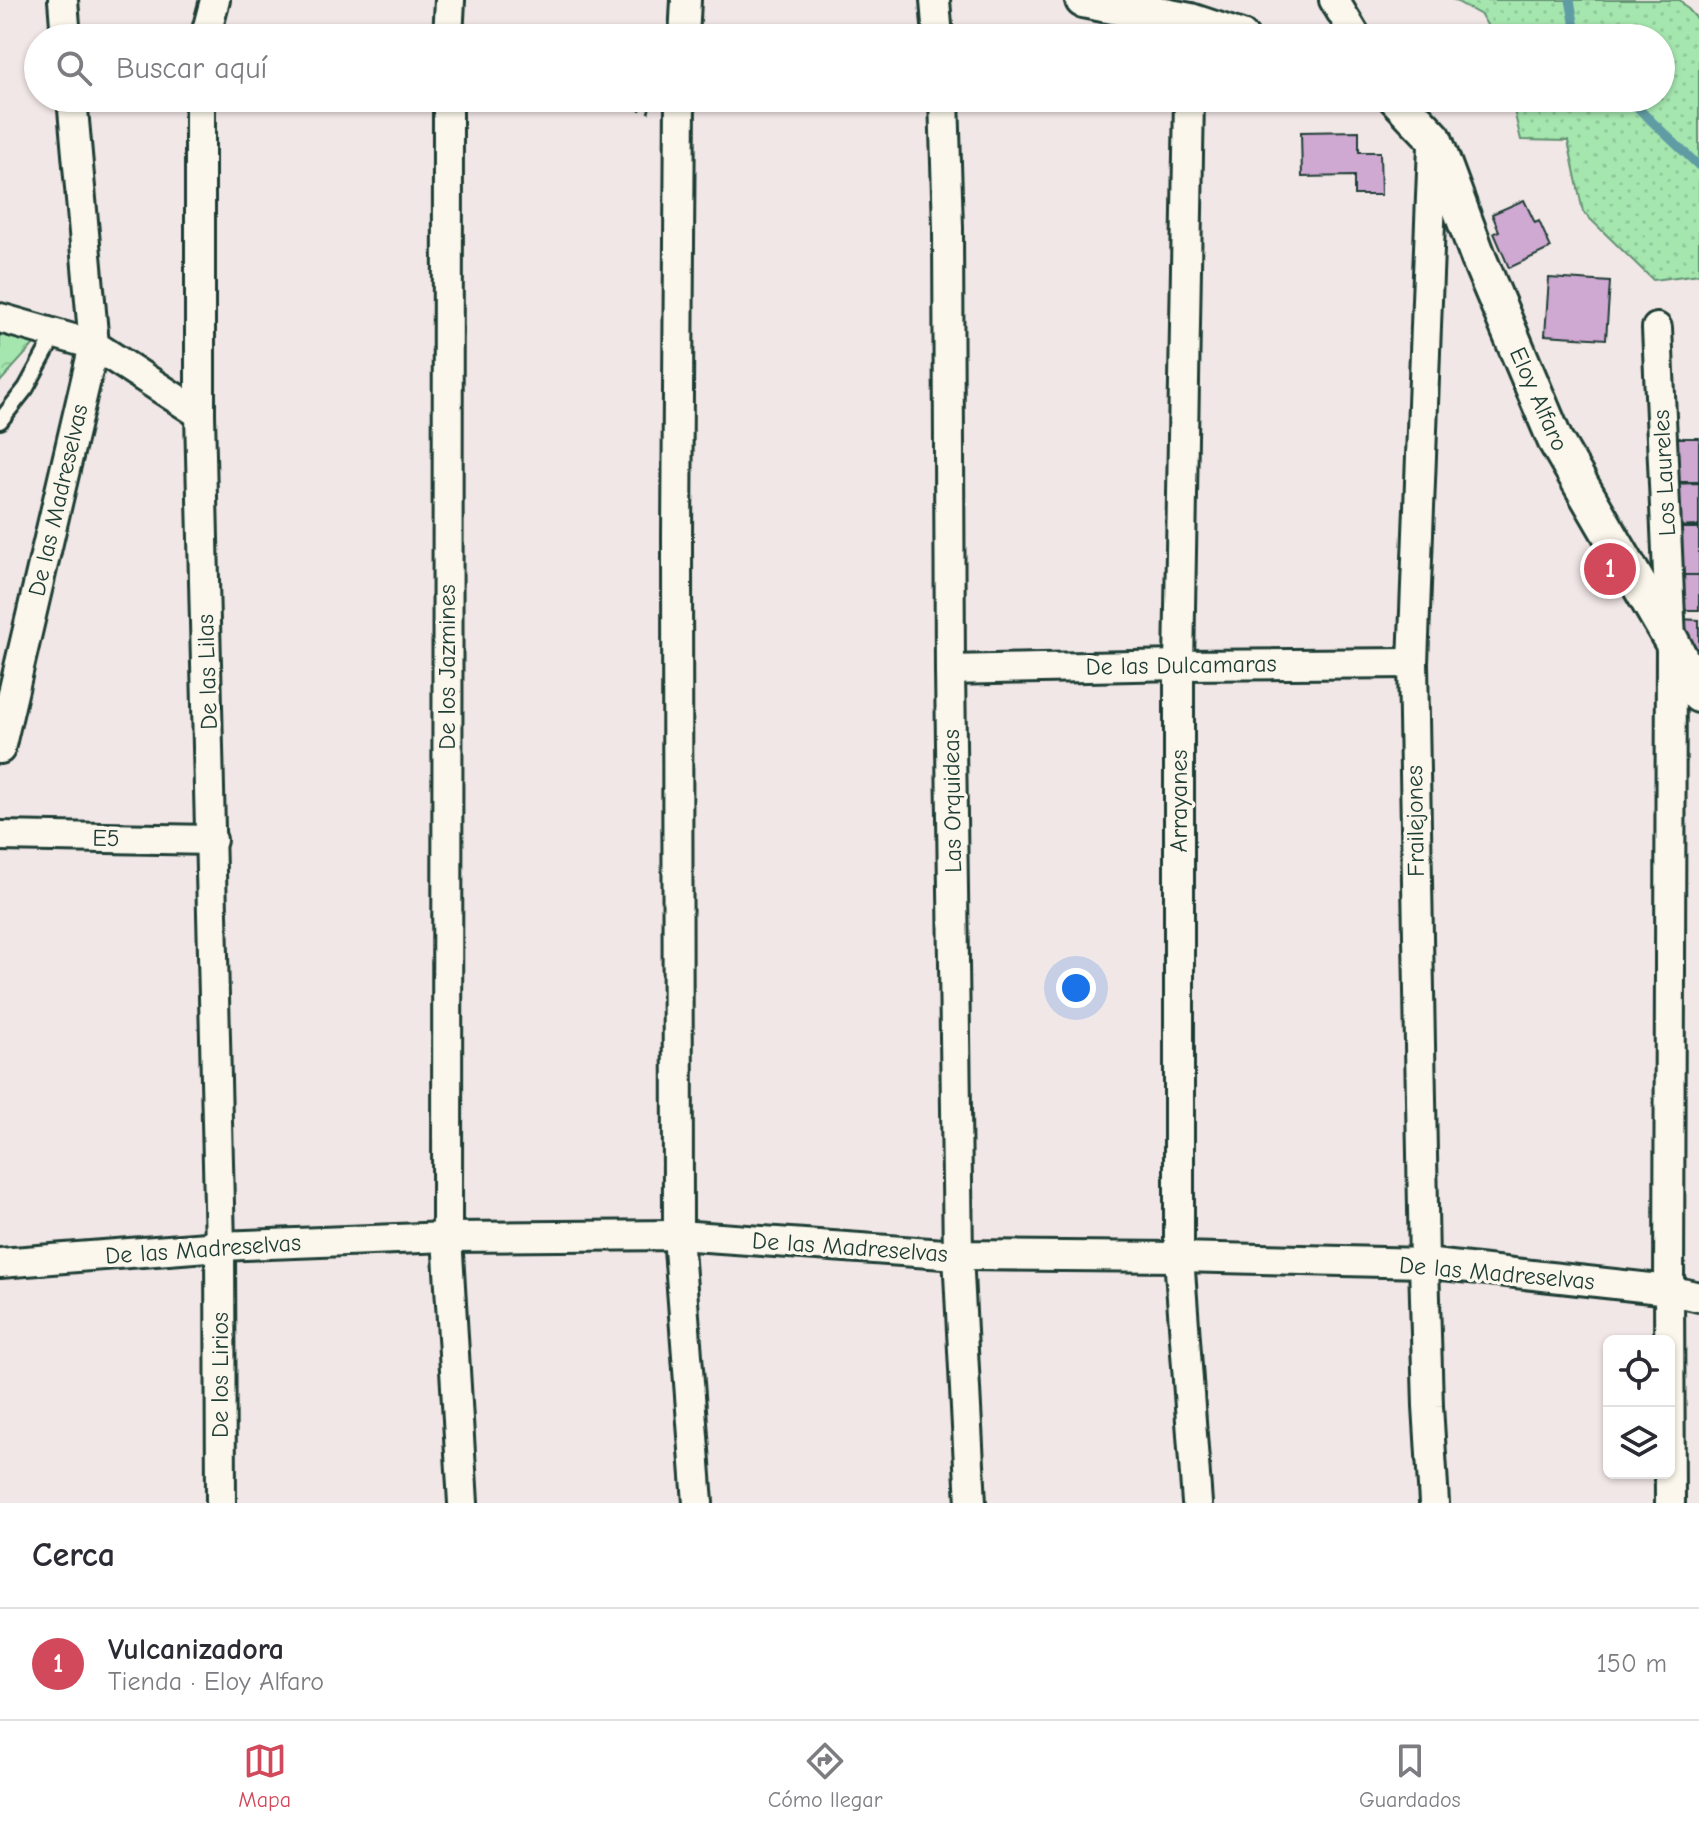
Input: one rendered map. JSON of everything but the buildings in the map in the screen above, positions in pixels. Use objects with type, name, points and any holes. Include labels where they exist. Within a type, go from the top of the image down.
[{"type":"street","points":[[63,0],[65,24]]},
{"type":"street","points":[[209,24],[215,0]]},
{"type":"street","points":[[449,24],[450,0]]},
{"type":"street","points":[[685,24],[686,0]]},
{"type":"street","points":[[935,0],[937,24]]},
{"type":"street","points":[[1085,0],[1172,24]]},
{"type":"street","points":[[1334,0],[1349,24]]},
{"type":"street","name":"De las Madreselvas","points":[[0,749],[94,345],[73,112]]},
{"type":"street","name":"De las Lilas","points":[[200,112],[200,414],[220,1246]]},
{"type":"street","name":"De los Jazmines","points":[[448,112],[447,1237],[463,1503]]},
{"type":"street","points":[[679,112],[678,1235],[698,1503]]},
{"type":"street","name":"Las Orquideas","points":[[944,112],[958,1255],[971,1503]]},
{"type":"street","name":"Arrayanes","points":[[1189,112],[1179,665],[1179,1257],[1197,1503]]},
{"type":"street","name":"Eloy Alfaro","points":[[1409,112],[1434,138],[1479,259],[1555,440],[1671,640],[1699,695]]},
{"type":"street","name":"Frailejones","points":[[1434,138],[1413,663],[1424,1263],[1434,1503]]},
{"type":"street","points":[[0,318],[94,345],[200,414]]},
{"type":"street","name":"Los Laureles","points":[[1657,328],[1671,640],[1670,1503]]},
{"type":"street","name":"De las Dulcamaras","points":[[950,670],[1413,663]]},
{"type":"street","name":"E5","points":[[0,836],[212,840]]},
{"type":"street","name":"De las Madreselvas","points":[[0,1263],[220,1246],[447,1237],[678,1235],[958,1255],[1424,1263],[1669,1290],[1699,1297]]},
{"type":"street","name":"De los Lirios","points":[[220,1246],[221,1503]]},
{"type":"lane","points":[[0,421],[26,388],[56,333]]},
{"type":"green space","points":[[1454,0],[1680,0],[1699,21],[1699,274],[1653,280],[1583,212],[1568,141],[1521,140],[1514,112],[1675,112],[1675,24],[1486,24],[1481,15]]},
{"type":"green space","points":[[0,334],[35,343],[0,382]]},
{"type":"waterway","points":[[1570,0],[1574,24]]},
{"type":"waterway","points":[[1642,112],[1699,166]]},
{"type":"place","name":"Vulcanizadora","points":[[1610,569]]}]
